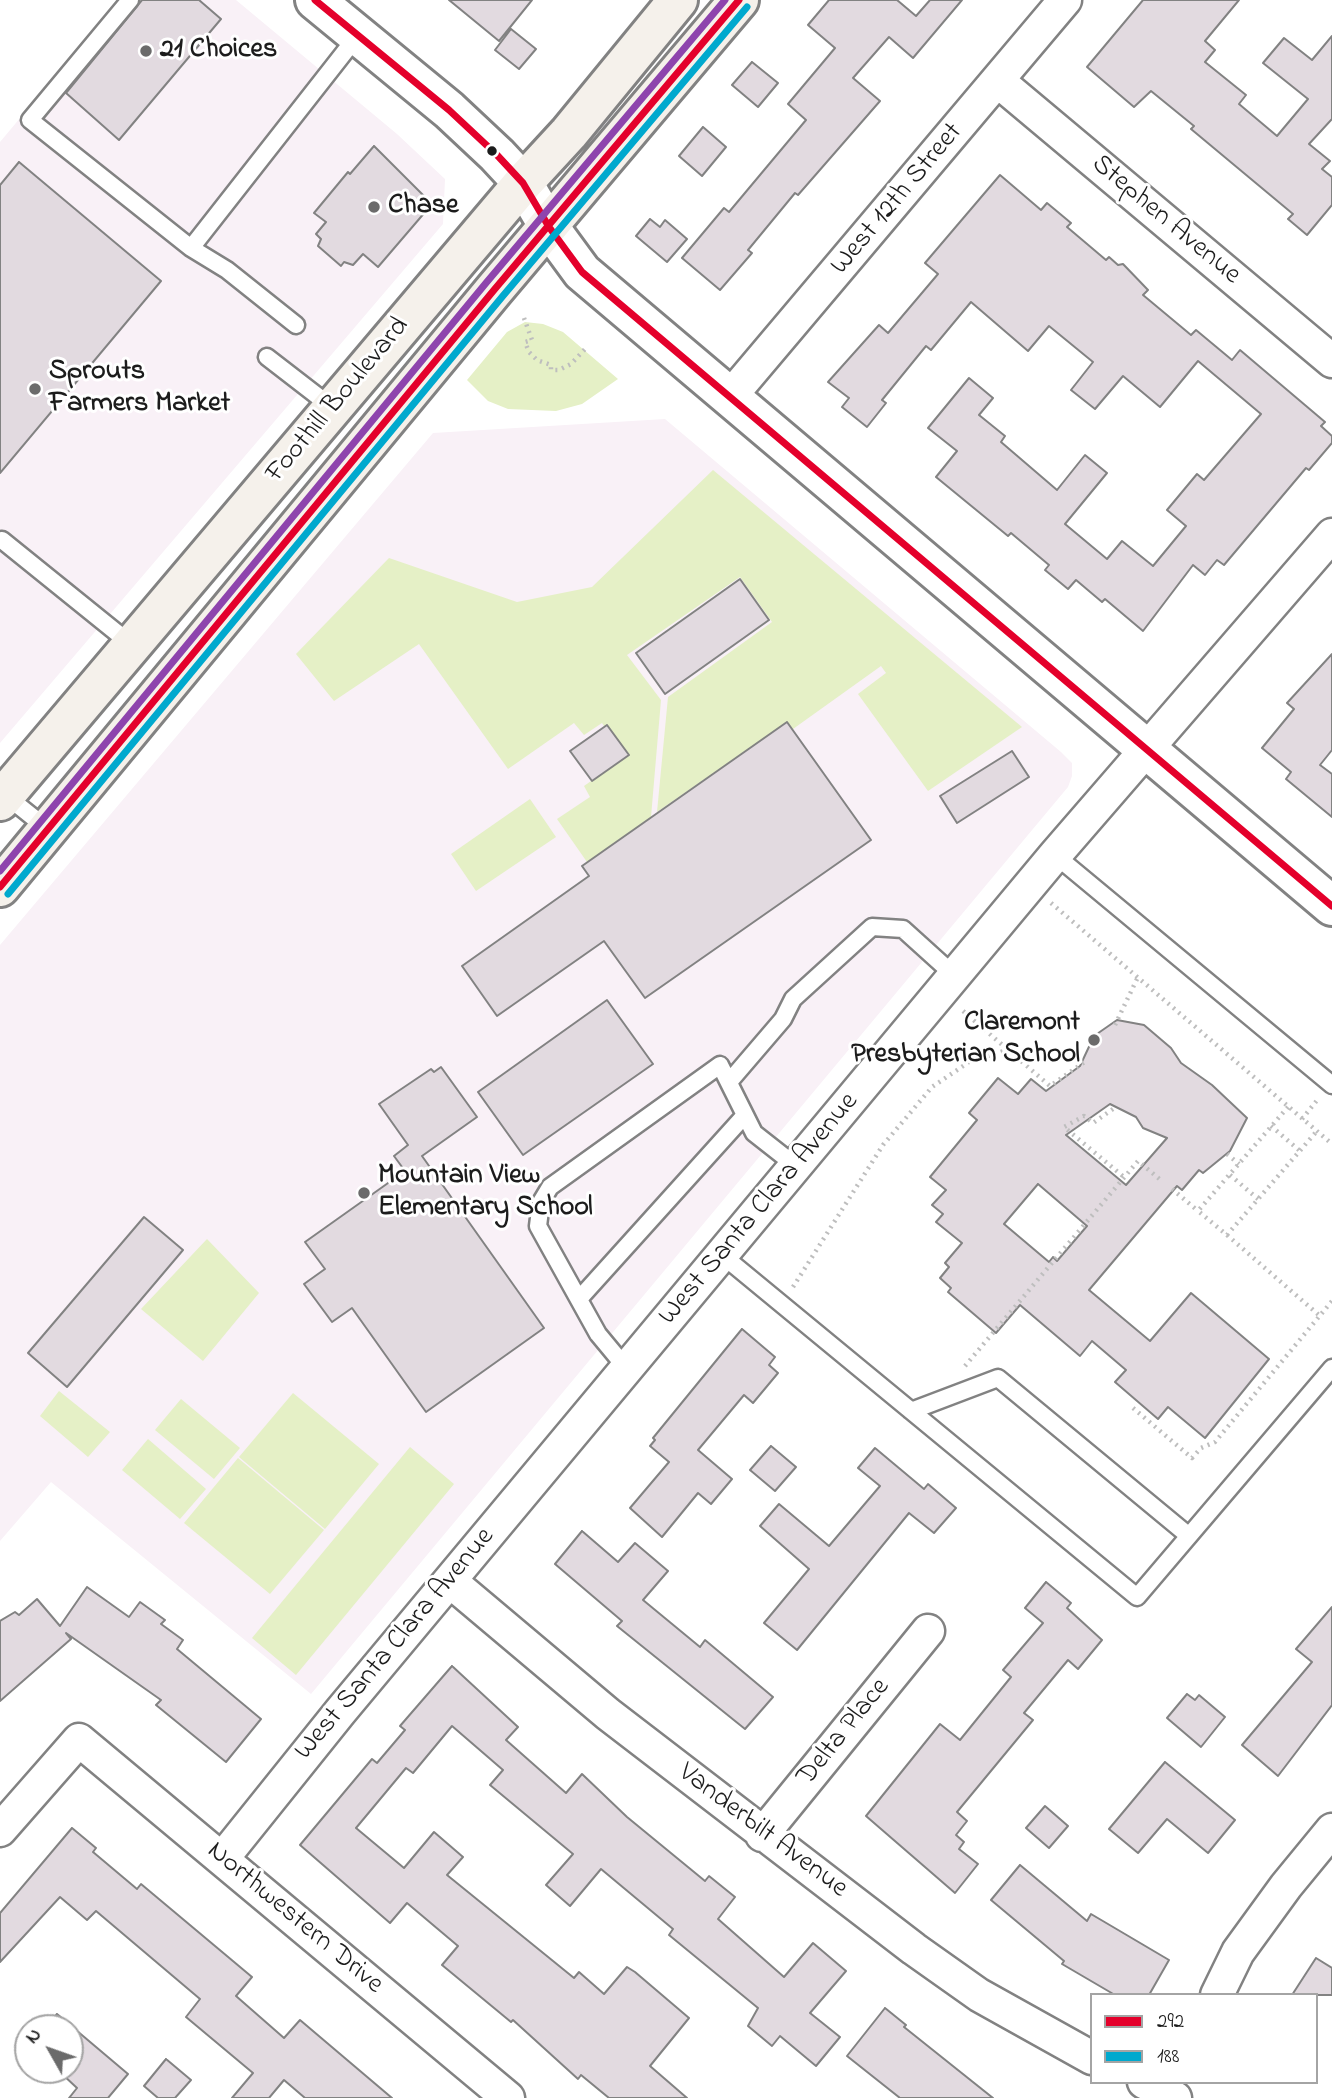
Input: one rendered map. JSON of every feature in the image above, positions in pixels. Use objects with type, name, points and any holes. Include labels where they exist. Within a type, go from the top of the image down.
[{"type":"main road","points":[[315,0],[449,110],[523,183],[549,227],[582,272],[1332,906]]},
{"type":"main road","name":"Foothill Boulevard","points":[[2,796],[523,183],[569,134],[678,0]]},
{"type":"main road","name":"Foothill Boulevard","points":[[0,887],[739,0]]},
{"type":"street","name":"West 12th Street","points":[[729,398],[1065,0]]},
{"type":"street","name":"Stephen Avenue","points":[[998,81],[1332,361]]},
{"type":"street","name":"West Santa Clara Avenue","points":[[222,1859],[1055,855],[1332,535]]},
{"type":"street","name":"Vanderbilt Avenue","points":[[450,1581],[608,1714],[762,1835],[979,1995],[1090,2057]]},
{"type":"street","name":"Delta Place","points":[[762,1835],[928,1631]]},
{"type":"street","name":"Northwestern Drive","points":[[0,1830],[79,1740],[508,2098]]},
{"type":"street","points":[[1218,1993],[1238,1952],[1286,1886],[1332,1830]]},
{"type":"lane","points":[[130,0],[30,120],[191,248],[227,270],[296,325]]},
{"type":"lane","points":[[191,248],[358,35]]},
{"type":"lane","points":[[267,357],[333,408]]},
{"type":"lane","points":[[2,540],[132,645]]},
{"type":"lane","points":[[2,796],[49,830]]},
{"type":"lane","points":[[1055,855],[1332,1085]]},
{"type":"lane","points":[[729,1082],[783,1019],[793,999],[872,927],[903,929],[955,976]]},
{"type":"lane","points":[[627,1369],[598,1334],[538,1226],[541,1202],[550,1187],[720,1065],[754,1133],[796,1166]]},
{"type":"lane","points":[[579,1299],[745,1115]]},
{"type":"lane","points":[[722,1255],[1137,1597],[1332,1368]]},
{"type":"lane","points":[[911,1411],[998,1378],[1189,1536]]},
{"type":"path","points":[[524,318],[532,340],[525,342],[529,352],[537,360],[551,365],[551,370],[559,370],[570,364],[586,348]]},
{"type":"path","points":[[1049,901],[1332,1144]]},
{"type":"path","points":[[1115,1025],[1137,979]]},
{"type":"path","points":[[960,1009],[1050,1087],[1086,1061]]},
{"type":"path","points":[[781,1304],[883,1145],[932,1087],[969,1062],[1007,1050]]},
{"type":"path","points":[[1198,1211],[1288,1107]]},
{"type":"path","points":[[1113,1109],[1093,1123],[1084,1116],[1064,1127],[1124,1177]]},
{"type":"path","points":[[1271,1126],[1300,1151]]},
{"type":"path","points":[[1227,1235],[1317,1131]]},
{"type":"path","points":[[1227,1153],[1239,1164]]},
{"type":"path","points":[[962,1370],[1138,1161],[1163,1182]]},
{"type":"path","points":[[1230,1175],[1258,1199]]},
{"type":"path","points":[[1172,1189],[1320,1315]]},
{"type":"path","points":[[1133,1408],[1192,1458],[1201,1448],[1215,1442],[1332,1301]]},
{"type":"shaded area","points":[[119,0],[236,0],[397,134],[445,179],[443,224],[0,743],[0,142]]},
{"type":"shaded area","name":"Mountain View Elementary School","points":[[665,419],[1061,752],[1072,763],[1072,776],[1068,787],[311,1694],[51,1482],[0,1541],[0,945],[433,433]]},
{"type":"green space","points":[[525,322],[543,324],[563,332],[618,379],[582,404],[556,411],[508,409],[488,401],[467,380],[507,332]]},
{"type":"green space","points":[[713,470],[1022,727],[928,791],[858,694],[886,673],[881,666],[793,729],[787,722],[657,812],[668,697],[772,622],[740,577],[627,655],[661,700],[651,817],[587,862],[557,819],[590,797],[584,786],[625,757],[602,723],[584,735],[574,723],[508,769],[419,644],[334,701],[296,654],[389,558],[517,602],[592,587]]},
{"type":"green space","points":[[530,799],[556,837],[476,891],[451,854]]},
{"type":"green space","points":[[207,1239],[259,1293],[203,1361],[141,1309]]},
{"type":"green space","points":[[59,1391],[110,1432],[88,1457],[40,1416]]},
{"type":"green space","points":[[293,1393],[379,1464],[325,1529],[239,1457]]},
{"type":"green space","points":[[181,1399],[240,1448],[214,1479],[155,1430]]},
{"type":"green space","points":[[148,1439],[206,1489],[180,1519],[122,1470]]},
{"type":"green space","points":[[410,1447],[454,1484],[296,1675],[252,1638]]},
{"type":"green space","points":[[238,1458],[324,1530],[270,1594],[184,1523]]},
{"type":"building","points":[[142,0],[199,0],[221,19],[119,140],[66,93]]},
{"type":"building","points":[[449,0],[532,0],[499,41]]},
{"type":"building","points":[[829,0],[897,0],[916,16],[930,0],[962,0],[913,58],[889,37],[853,78],[880,101],[798,195],[795,193],[748,250],[752,253],[720,290],[682,258],[724,208],[729,212],[806,120],[788,104],[835,48],[808,25]]},
{"type":"building","points":[[1143,0],[1239,0],[1205,41],[1215,50],[1205,62],[1246,95],[1239,104],[1277,136],[1308,99],[1263,63],[1284,38],[1312,60],[1332,36],[1332,119],[1309,144],[1330,161],[1322,169],[1332,177],[1332,205],[1307,235],[1288,219],[1293,214],[1191,129],[1194,126],[1151,91],[1134,107],[1087,67]]},
{"type":"building","points":[[511,29],[536,49],[519,69],[495,50]]},
{"type":"building","points":[[752,62],[778,83],[758,107],[732,85]]},
{"type":"building","points":[[703,127],[726,147],[702,176],[679,156]]},
{"type":"building","name":"Chase","points":[[374,146],[432,204],[378,267],[363,254],[353,265],[344,262],[341,266],[318,246],[321,239],[316,234],[326,222],[314,213]]},
{"type":"building","name":"Sprouts Farmers Market","points":[[19,162],[161,281],[0,473],[0,185]]},
{"type":"building","points":[[1000,175],[1041,210],[1047,203],[1071,223],[1067,227],[1106,260],[1109,257],[1118,265],[1123,264],[1148,290],[1143,295],[1191,335],[1196,330],[1232,360],[1240,350],[1325,422],[1321,426],[1332,436],[1332,443],[1309,470],[1306,468],[1224,565],[1217,560],[1205,575],[1193,565],[1143,631],[1105,599],[1102,602],[1076,580],[1068,589],[1045,570],[1049,565],[1011,533],[1008,536],[936,477],[957,451],[928,428],[969,378],[993,398],[979,415],[1005,436],[1001,442],[1057,490],[1085,455],[1107,473],[1065,524],[1107,559],[1122,541],[1153,566],[1186,526],[1167,510],[1197,474],[1204,480],[1261,414],[1198,361],[1160,407],[1123,376],[1095,409],[1071,390],[1093,362],[1049,326],[1028,351],[971,302],[931,350],[926,346],[882,400],[886,403],[867,427],[842,407],[849,398],[828,382],[879,325],[888,333],[938,274],[925,263]]},
{"type":"building","points":[[650,219],[660,227],[665,220],[687,239],[667,262],[636,236]]},
{"type":"building","points":[[740,579],[769,620],[665,694],[636,653]]},
{"type":"building","points":[[1332,654],[1332,750],[1320,765],[1332,774],[1332,817],[1286,779],[1291,772],[1262,748],[1294,709],[1287,703]]},
{"type":"building","points":[[787,722],[871,840],[645,998],[604,941],[497,1016],[462,966],[589,876],[582,866]]},
{"type":"building","points":[[607,725],[629,755],[592,781],[570,751]]},
{"type":"building","points":[[1012,751],[1029,777],[957,823],[940,796]]},
{"type":"building","points":[[607,1000],[653,1064],[523,1155],[478,1092]]},
{"type":"building","points":[[1117,1020],[1144,1025],[1171,1048],[1181,1063],[1212,1085],[1247,1118],[1230,1151],[1203,1173],[1199,1170],[1182,1190],[1177,1186],[1089,1290],[1150,1341],[1191,1293],[1269,1359],[1205,1438],[1168,1407],[1158,1419],[1115,1382],[1126,1370],[1092,1341],[1080,1356],[1020,1305],[996,1333],[948,1292],[951,1288],[940,1278],[949,1267],[945,1263],[962,1243],[936,1222],[943,1214],[932,1205],[946,1190],[930,1177],[977,1120],[969,1113],[998,1078],[1018,1094],[1031,1079],[1046,1091],[1080,1066],[1094,1036]],"holes":[[[1110,1104],[1136,1117],[1143,1128],[1167,1138],[1126,1185],[1066,1135]],[[1038,1184],[1087,1226],[1057,1261],[1053,1257],[1049,1262],[1004,1224]]]},
{"type":"building","points":[[441,1067],[477,1117],[422,1156],[544,1328],[426,1412],[352,1308],[332,1322],[304,1284],[325,1269],[305,1242],[405,1171],[394,1156],[408,1145],[379,1104],[431,1069],[434,1072]]},
{"type":"building","points":[[144,1217],[183,1250],[67,1387],[28,1353]]},
{"type":"building","points":[[742,1329],[775,1357],[769,1365],[778,1373],[753,1403],[744,1395],[698,1450],[732,1479],[711,1504],[698,1493],[662,1537],[630,1508],[669,1462],[650,1446],[655,1440],[653,1438]]},
{"type":"building","points":[[771,1446],[796,1467],[775,1491],[750,1470]]},
{"type":"building","points":[[875,1448],[924,1489],[928,1484],[956,1508],[934,1533],[909,1513],[797,1650],[764,1623],[809,1569],[760,1526],[779,1504],[829,1546],[880,1486],[858,1468]]},
{"type":"building","points":[[582,1531],[618,1562],[635,1543],[668,1571],[643,1600],[700,1647],[705,1640],[773,1697],[745,1729],[617,1626],[622,1621],[555,1564]]},
{"type":"building","points":[[1046,1582],[1071,1603],[1067,1608],[1102,1640],[1078,1669],[1068,1660],[1024,1713],[1033,1720],[957,1812],[967,1821],[956,1835],[964,1842],[959,1849],[978,1864],[955,1893],[866,1816],[940,1724],[960,1740],[1011,1677],[1003,1670],[1043,1623],[1025,1608]]},
{"type":"building","points":[[87,1587],[129,1617],[140,1602],[165,1620],[161,1624],[183,1640],[177,1649],[261,1719],[226,1762],[156,1705],[161,1700],[66,1633],[71,1639],[0,1701],[0,1621],[15,1612],[19,1615],[37,1599],[60,1626]]},
{"type":"building","points":[[1332,1607],[1332,1705],[1278,1776],[1242,1745],[1312,1662],[1296,1649]]},
{"type":"building","points":[[452,1666],[518,1727],[506,1740],[566,1793],[582,1774],[627,1817],[705,1881],[709,1876],[735,1897],[718,1919],[784,1977],[813,1943],[846,1971],[810,2013],[840,2037],[816,2066],[780,2036],[772,2046],[748,2026],[758,2008],[669,1935],[673,1929],[601,1869],[570,1906],[546,1885],[573,1854],[490,1785],[503,1770],[452,1726],[413,1773],[406,1768],[356,1828],[404,1868],[434,1832],[463,1857],[447,1875],[574,1978],[579,1972],[604,1994],[627,1967],[635,1972],[689,2018],[650,2066],[687,2098],[609,2098],[581,2075],[578,2079],[513,2020],[511,2022],[442,1965],[458,1946],[407,1903],[390,1923],[300,1845],[372,1759],[377,1763],[405,1730],[400,1726]]},
{"type":"building","points":[[1187,1694],[1195,1700],[1199,1695],[1225,1717],[1201,1747],[1167,1718]]},
{"type":"building","points":[[1165,1762],[1235,1820],[1208,1853],[1167,1819],[1138,1853],[1109,1829]]},
{"type":"building","points":[[1045,1806],[1068,1826],[1049,1848],[1026,1828]]},
{"type":"building","points":[[72,1828],[96,1848],[93,1852],[137,1889],[141,1884],[252,1977],[236,1996],[284,2038],[300,2020],[392,2098],[305,2098],[284,2080],[269,2098],[232,2098],[253,2073],[186,2017],[200,1999],[96,1911],[87,1920],[60,1897],[0,1962],[0,1913]]},
{"type":"building","points":[[1020,1865],[1087,1921],[1091,1914],[1169,1960],[1150,1993],[1112,1993],[1062,1964],[1064,1961],[991,1900]]},
{"type":"building","points":[[1316,1958],[1332,1968],[1332,1995],[1293,1993]]},
{"type":"building","points":[[885,2008],[906,2025],[904,2027],[993,2098],[900,2098],[847,2056]]},
{"type":"building","points":[[84,2037],[128,2074],[108,2098],[69,2098],[77,2088],[73,2084],[84,2084]]},
{"type":"building","points":[[166,2059],[191,2080],[175,2098],[158,2098],[144,2086]]},
{"type":"transit line","name":"292","points":[[315,0],[449,110],[497,155],[523,183],[549,227],[582,272],[1332,906]]},
{"type":"transit line","points":[[0,871],[486,283],[725,0]]},
{"type":"transit line","name":"292","points":[[0,887],[494,290],[739,0]]},
{"type":"transit line","name":"188","points":[[8,894],[502,297],[747,7]]},
{"type":"place","name":"21 Choices","points":[[146,51]]},
{"type":"place","name":"Chase","points":[[374,207]]},
{"type":"place","name":"Sprouts Farmers Market","points":[[35,389]]},
{"type":"place","name":"Claremont Presbyterian School","points":[[1094,1040]]},
{"type":"place","name":"Mountain View Elementary School","points":[[364,1193]]}]
